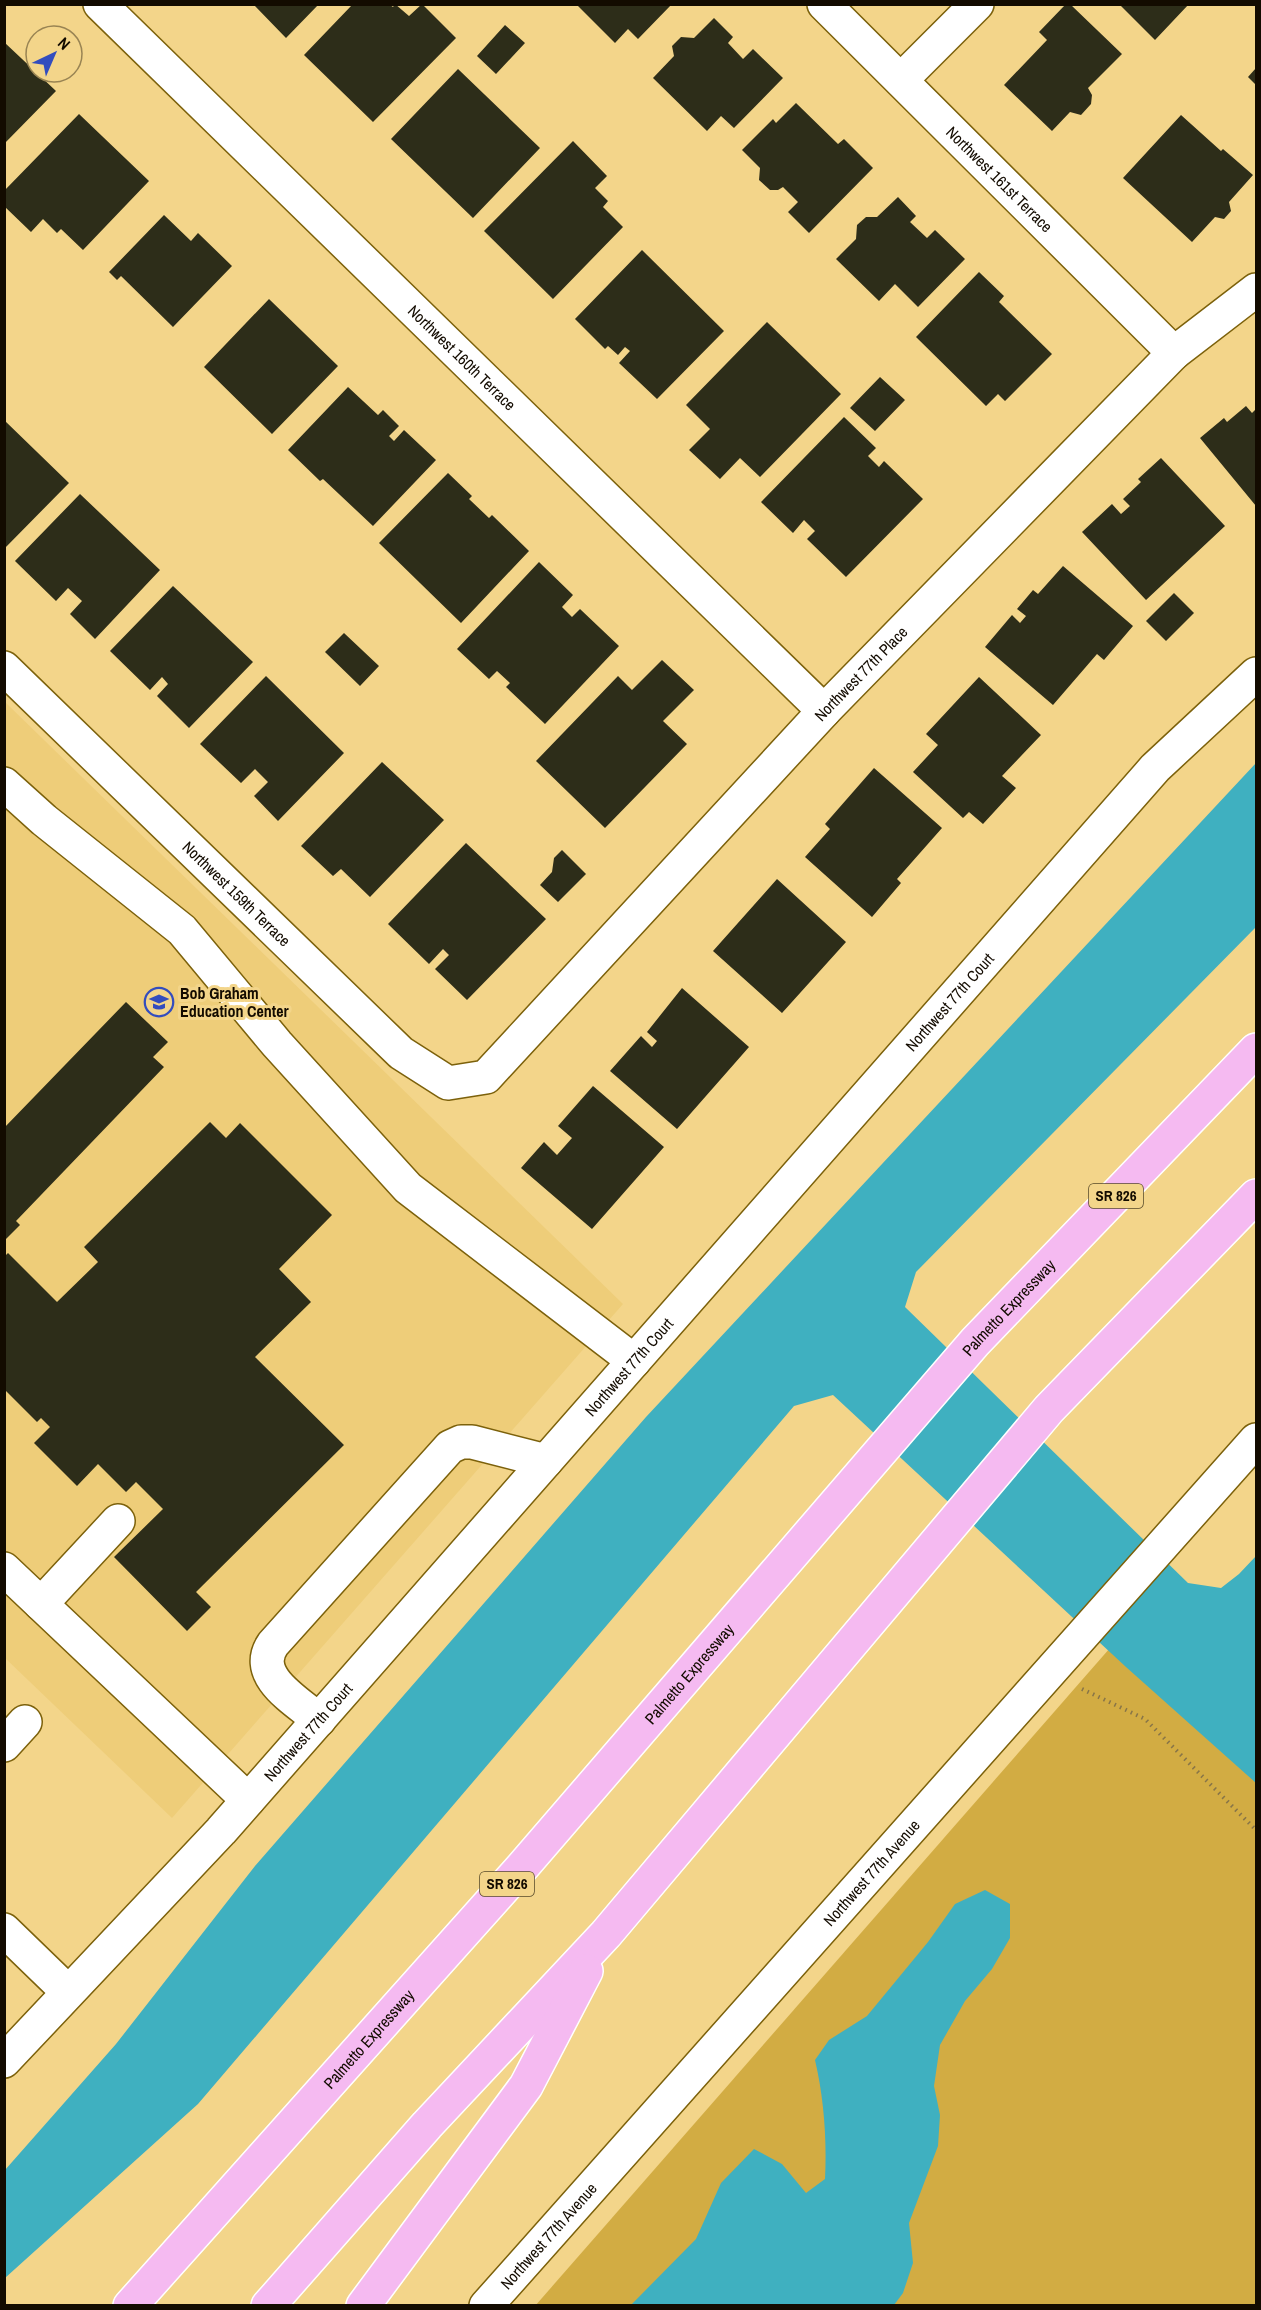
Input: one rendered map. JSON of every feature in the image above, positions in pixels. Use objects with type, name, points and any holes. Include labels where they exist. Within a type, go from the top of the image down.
[{"type":"highway","name":"Palmetto Expressway","points":[[130,2306],[524,1865],[975,1342],[1257,1050]]},
{"type":"highway","points":[[267,2306],[427,2125],[606,1934],[1049,1409],[1257,1196]]},
{"type":"highway","points":[[363,2306],[526,2086],[606,1934]]},
{"type":"street","name":"Northwest 160th Terrace","points":[[100,4],[824,711]]},
{"type":"street","name":"Northwest 161st Terrace","points":[[824,4],[1174,353]]},
{"type":"street","points":[[901,80],[977,4]]},
{"type":"street","name":"Northwest 77th Place","points":[[486,1077],[824,711],[1174,353],[1257,290]]},
{"type":"street","name":"Northwest 159th Terrace","points":[[4,668],[401,1053],[448,1083],[486,1077]]},
{"type":"street","name":"Northwest 77th Court","points":[[4,2061],[248,1800],[1155,768],[1257,674]]},
{"type":"street","points":[[4,784],[45,820],[182,930],[277,1044],[408,1188],[634,1361]]},
{"type":"street","name":"Northwest 77th Avenue","points":[[486,2306],[1257,1440]]},
{"type":"street","points":[[318,1720],[270,1676],[266,1654],[273,1644],[450,1447],[461,1442],[472,1442],[546,1461]]},
{"type":"street","points":[[41,1604],[118,1521]]},
{"type":"street","points":[[4,1569],[248,1800]]},
{"type":"street","points":[[4,1930],[68,1992]]},
{"type":"path","points":[[1049,1674],[1145,1719],[1257,1830]]},
{"type":"shaded area","name":"Bob Graham Education Center","points":[[4,701],[623,1304],[172,1818],[5,1658]]},
{"type":"shaded area","points":[[1117,1640],[1256,1758],[1256,2305],[535,2306]]},
{"type":"water","points":[[1256,763],[1256,927],[916,1272],[905,1307],[1188,1583],[1221,1588],[1239,1574],[1256,1556],[1256,1783],[1126,1667],[833,1395],[794,1406],[198,2104],[5,2278],[5,2170],[116,2044],[255,1866],[646,1417]]},
{"type":"water","points":[[985,1890],[1010,1904],[1010,1938],[992,1969],[965,2001],[940,2045],[934,2086],[940,2115],[938,2146],[909,2223],[913,2263],[903,2293],[894,2305],[631,2305],[696,2239],[721,2183],[754,2149],[782,2164],[806,2193],[825,2179],[824,2119],[815,2060],[829,2040],[867,2016],[928,1942],[955,1904]]},
{"type":"building","points":[[253,4],[319,4],[286,38]]},
{"type":"building","points":[[395,4],[409,16],[422,4],[456,38],[373,122],[304,55],[352,5],[390,5],[393,7]]},
{"type":"building","points":[[576,4],[672,4],[638,39],[628,29],[615,43]]},
{"type":"building","points":[[1119,4],[1189,4],[1155,40]]},
{"type":"building","points":[[1065,5],[1071,5],[1122,54],[1088,88],[1092,95],[1091,104],[1081,115],[1070,112],[1052,131],[1004,85],[1047,40],[1039,32]]},
{"type":"building","points":[[714,18],[733,37],[728,43],[743,59],[753,49],[783,78],[734,128],[721,116],[707,131],[653,78],[674,56],[672,46],[681,37],[694,38]]},
{"type":"building","points":[[505,25],[525,43],[496,74],[477,56]]},
{"type":"building","points":[[4,42],[24,61],[24,84],[49,84],[56,91],[4,144]]},
{"type":"building","points":[[1256,68],[1256,85],[1248,77]]},
{"type":"building","points":[[458,69],[540,148],[473,218],[391,139]]},
{"type":"building","points":[[796,103],[838,144],[844,139],[873,168],[809,233],[788,212],[798,202],[783,187],[770,190],[759,180],[760,168],[742,150],[773,119],[776,123]]},
{"type":"building","points":[[79,114],[149,181],[83,250],[61,229],[57,233],[43,219],[31,232],[4,206],[4,191]]},
{"type":"building","points":[[1181,115],[1221,151],[1223,149],[1253,175],[1229,202],[1231,211],[1224,219],[1215,217],[1192,242],[1123,178]]},
{"type":"building","points":[[573,141],[607,176],[595,188],[608,201],[603,207],[623,227],[553,299],[484,231]]},
{"type":"building","points":[[898,197],[916,216],[910,222],[927,238],[935,230],[965,259],[918,307],[895,284],[879,301],[836,259],[856,239],[857,225],[866,217],[877,217]]},
{"type":"building","points":[[164,215],[191,241],[198,233],[232,266],[173,327],[121,276],[117,280],[109,272]]},
{"type":"building","points":[[642,250],[724,331],[657,399],[619,363],[630,351],[625,347],[618,355],[608,346],[605,349],[575,319]]},
{"type":"building","points":[[979,272],[1004,296],[999,302],[1052,354],[1005,401],[998,394],[986,406],[916,337]]},
{"type":"building","points":[[269,299],[338,366],[272,434],[204,367]]},
{"type":"building","points":[[767,322],[841,394],[760,477],[740,458],[720,479],[689,450],[710,429],[686,405]]},
{"type":"building","points":[[880,377],[905,400],[875,431],[850,408]]},
{"type":"building","points":[[348,387],[378,415],[383,410],[399,426],[389,436],[394,441],[404,430],[436,460],[373,526],[288,450]]},
{"type":"building","points":[[1246,406],[1252,413],[1256,409],[1256,506],[1200,438],[1224,418],[1227,422]]},
{"type":"building","points":[[844,417],[876,448],[868,456],[879,467],[884,461],[923,499],[846,577],[807,539],[815,531],[804,520],[793,533],[761,502]]},
{"type":"building","points":[[4,420],[69,483],[4,549]]},
{"type":"building","points":[[1161,458],[1225,526],[1146,600],[1082,532],[1112,504],[1121,514],[1130,506],[1123,499],[1141,482],[1138,479]]},
{"type":"building","points":[[448,473],[472,496],[469,499],[489,518],[492,515],[529,551],[461,623],[379,543]]},
{"type":"building","points":[[80,494],[160,570],[95,639],[70,614],[82,601],[68,588],[56,601],[15,561]]},
{"type":"building","points":[[539,562],[573,595],[562,607],[572,617],[580,609],[619,646],[545,724],[506,687],[510,683],[497,671],[489,679],[457,649]]},
{"type":"building","points":[[1063,566],[1133,626],[1104,660],[1097,654],[1053,705],[985,647],[1012,615],[1020,623],[1026,616],[1017,609],[1033,590],[1038,594]]},
{"type":"building","points":[[173,586],[253,662],[189,728],[157,696],[168,684],[162,677],[150,690],[110,651]]},
{"type":"building","points":[[1174,593],[1194,613],[1166,641],[1146,621]]},
{"type":"building","points":[[344,633],[379,666],[360,686],[325,652]]},
{"type":"building","points":[[662,660],[694,690],[663,721],[687,744],[605,828],[536,761],[618,676],[632,690]]},
{"type":"building","points":[[266,676],[344,753],[278,821],[254,796],[268,782],[255,769],[241,783],[200,744]]},
{"type":"building","points":[[979,677],[1041,735],[1002,776],[1016,788],[983,824],[969,812],[963,818],[913,772],[938,745],[926,734]]},
{"type":"building","points":[[382,762],[444,820],[370,897],[341,869],[333,876],[301,846]]},
{"type":"building","points":[[874,768],[942,828],[897,879],[901,883],[872,917],[805,857],[830,829],[825,824]]},
{"type":"building","points":[[466,843],[546,919],[467,1000],[435,969],[449,955],[443,949],[429,964],[388,924]]},
{"type":"building","points":[[562,850],[586,874],[558,902],[540,885],[552,872],[554,858]]},
{"type":"building","points":[[777,879],[846,942],[782,1013],[713,951]]},
{"type":"building","points":[[682,988],[749,1047],[677,1129],[610,1071],[641,1036],[652,1047],[657,1041],[647,1032]]},
{"type":"building","points":[[126,1002],[168,1042],[153,1057],[164,1067],[16,1221],[20,1225],[4,1241],[4,1128]]},
{"type":"building","points":[[593,1086],[664,1147],[592,1229],[521,1168],[544,1142],[557,1155],[572,1138],[558,1126]]},
{"type":"building","points":[[210,1122],[226,1138],[240,1123],[332,1215],[279,1269],[311,1302],[255,1357],[344,1445],[196,1592],[211,1607],[187,1631],[114,1557],[163,1509],[136,1482],[126,1492],[98,1464],[77,1486],[34,1443],[50,1427],[41,1418],[37,1422],[4,1389],[4,1257],[8,1253],[57,1302],[98,1262],[84,1247]]},
{"type":"place","name":"Bob Graham Education Center","points":[[159,1002]]}]
